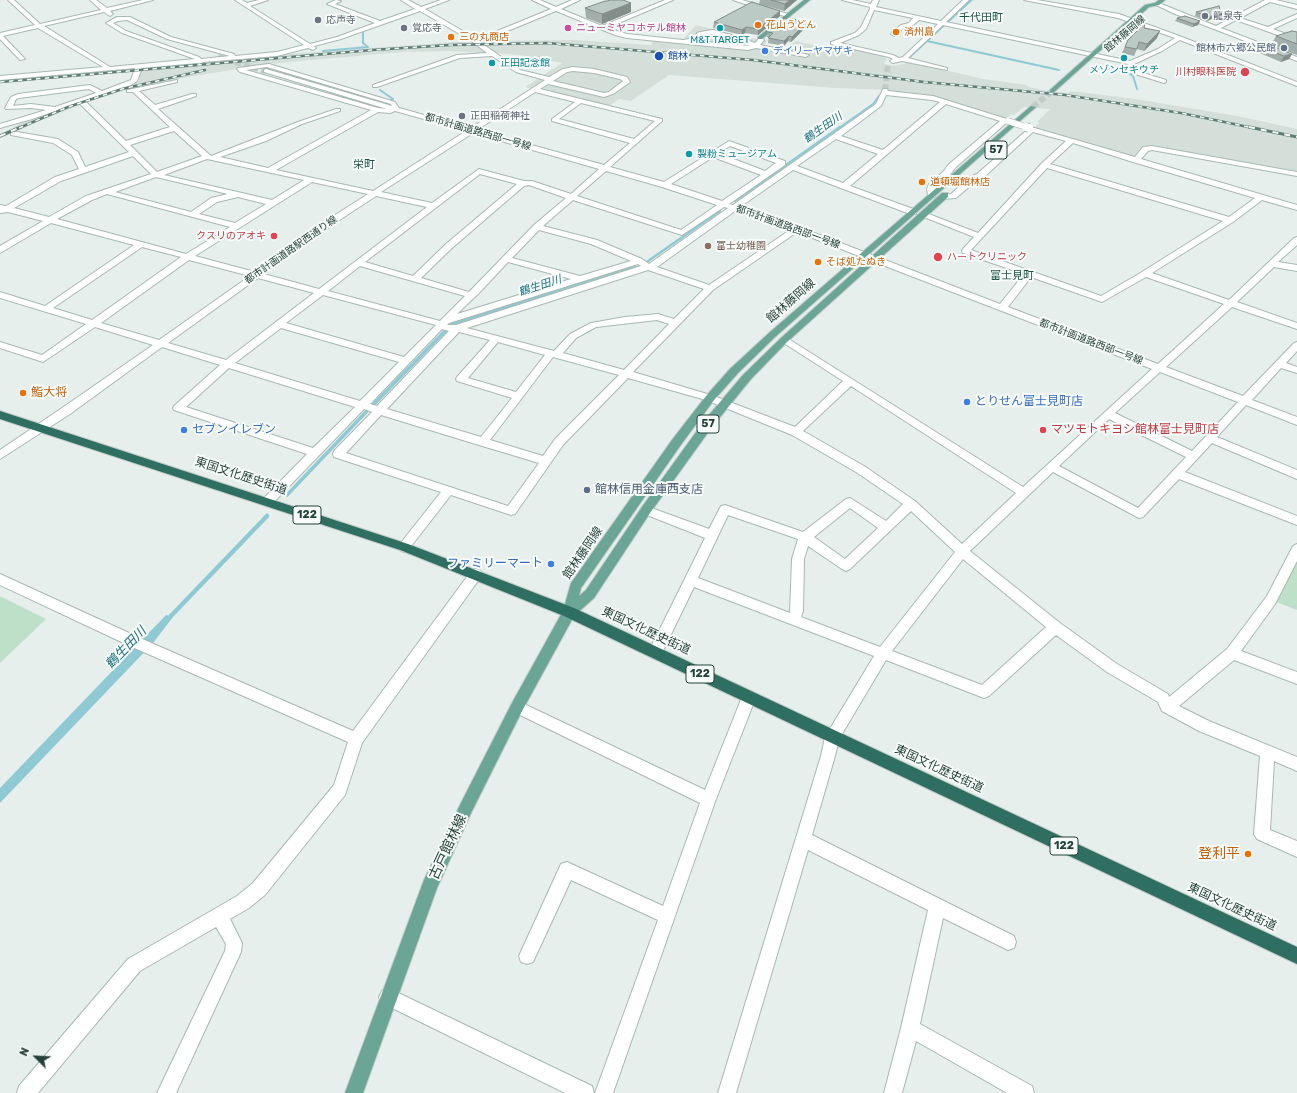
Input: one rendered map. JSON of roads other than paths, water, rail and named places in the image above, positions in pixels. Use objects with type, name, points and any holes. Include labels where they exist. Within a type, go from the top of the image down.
[{"type":"highway","name":"東国文化歴史街道","points":[[0,415],[404,547],[476,574],[569,612],[1297,956]]},
{"type":"main road","points":[[760,38],[807,0]]},
{"type":"main road","points":[[1150,0],[1159,2]]},
{"type":"main road","name":"館林藤岡線","points":[[1052,91],[1147,6],[1159,2]]},
{"type":"main road","name":"館林藤岡線","points":[[1149,14],[1159,2]]},
{"type":"main road","name":"館林藤岡線","points":[[1062,92],[1144,18]]},
{"type":"main road","name":"館林藤岡線","points":[[569,612],[590,594],[646,510],[724,403],[747,377],[913,212],[1035,111],[1008,140]]},
{"type":"main road","name":"館林藤岡線","points":[[569,612],[574,587],[642,490],[710,398],[734,371],[772,334],[923,215],[972,171]]},
{"type":"main road","name":"古戸館林線","points":[[354,1093],[430,886],[466,808],[517,707],[569,612]]},
{"type":"street","points":[[12,0],[39,26],[110,69]]},
{"type":"street","points":[[93,0],[116,19],[134,29],[156,38],[218,57]]},
{"type":"street","points":[[22,59],[0,36],[150,0]]},
{"type":"street","points":[[238,0],[318,51]]},
{"type":"street","points":[[246,5],[265,0]]},
{"type":"street","points":[[338,0],[330,4],[379,23]]},
{"type":"street","points":[[404,0],[472,39],[518,71],[550,81],[604,95],[611,94],[627,82],[625,78],[622,77],[594,71],[573,69],[565,70],[550,81]]},
{"type":"street","points":[[0,78],[200,62],[277,54],[360,31],[446,0]]},
{"type":"street","points":[[535,0],[622,35],[748,48],[756,46],[761,40],[760,38]]},
{"type":"street","points":[[472,39],[491,36],[577,0]]},
{"type":"street","points":[[602,28],[670,0]]},
{"type":"street","points":[[736,0],[788,15]]},
{"type":"street","points":[[845,0],[873,5],[943,24],[1131,63],[1160,50],[1180,38]]},
{"type":"street","points":[[888,64],[904,60],[932,28],[943,24],[966,0]]},
{"type":"street","points":[[1027,0],[1119,16],[1180,38],[1297,84]]},
{"type":"street","points":[[1217,28],[1269,0],[1297,7]]},
{"type":"street","points":[[1159,2],[1217,28],[1297,60]]},
{"type":"street","points":[[873,5],[864,28],[857,34],[833,43],[904,60],[946,68]]},
{"type":"street","points":[[1269,29],[1297,16]]},
{"type":"street","points":[[200,62],[197,58],[124,32],[109,23],[116,19],[128,18],[169,38],[237,58]]},
{"type":"street","points":[[894,34],[903,26],[914,24],[917,18]]},
{"type":"street","points":[[1236,18],[1297,40]]},
{"type":"street","points":[[696,38],[700,33],[708,32],[751,41],[760,38]]},
{"type":"street","points":[[676,41],[696,38],[705,43]]},
{"type":"street","points":[[740,39],[756,46],[806,55]]},
{"type":"street","points":[[375,86],[459,56],[495,54]]},
{"type":"street","points":[[1131,63],[1134,72],[1164,81]]},
{"type":"street","points":[[267,65],[393,103],[396,107],[395,109],[383,111],[376,110],[242,71],[240,69],[267,65]]},
{"type":"street","points":[[83,102],[101,93],[132,83],[139,67]]},
{"type":"street","name":"都市計画道路西部一号線","points":[[266,71],[665,185],[735,208],[796,229],[1297,421]]},
{"type":"street","points":[[0,126],[30,118],[55,109],[175,81]]},
{"type":"street","name":"都市計画道路駅西通り線","points":[[0,455],[41,428],[255,275],[374,193],[550,81]]},
{"type":"street","points":[[55,109],[31,106],[8,108],[13,98],[18,96],[90,87],[101,93]]},
{"type":"street","points":[[134,90],[175,128],[210,157],[433,206]]},
{"type":"street","points":[[267,502],[537,227],[660,120],[535,90]]},
{"type":"street","points":[[2,209],[443,324],[451,329],[654,265],[879,106],[885,92],[928,97],[1297,208]]},
{"type":"street","points":[[154,108],[194,95]]},
{"type":"street","points":[[580,101],[554,120],[635,142]]},
{"type":"street","points":[[83,102],[156,175],[274,203]]},
{"type":"street","points":[[845,186],[883,152],[944,102]]},
{"type":"street","points":[[0,250],[48,220],[89,198],[263,140],[300,123],[338,110]]},
{"type":"street","points":[[270,170],[376,110]]},
{"type":"street","points":[[932,195],[932,186],[946,174],[952,166],[1007,121]]},
{"type":"street","points":[[125,144],[175,128]]},
{"type":"street","points":[[942,197],[953,196],[973,179],[980,176],[1031,128]]},
{"type":"street","points":[[14,133],[55,141],[61,144],[75,154],[83,170]]},
{"type":"street","points":[[836,136],[883,152]]},
{"type":"street","points":[[1071,141],[1045,165],[966,251],[1102,299],[1145,274],[1230,220],[1260,198]]},
{"type":"street","points":[[416,278],[449,246],[522,184],[529,183],[682,233],[782,163],[729,143],[665,185]]},
{"type":"street","points":[[1136,160],[1146,149],[1152,148],[1297,174]]},
{"type":"street","points":[[2,209],[58,179],[134,153]]},
{"type":"street","points":[[713,154],[766,174]]},
{"type":"street","points":[[1045,165],[1230,220]]},
{"type":"street","points":[[792,167],[913,212]]},
{"type":"street","points":[[315,452],[178,408],[227,364],[479,171],[525,184]]},
{"type":"street","points":[[0,345],[43,359],[187,257],[311,179]]},
{"type":"street","points":[[107,192],[237,226]]},
{"type":"street","points":[[193,214],[214,200],[238,194]]},
{"type":"street","points":[[923,215],[980,236]]},
{"type":"street","points":[[537,227],[594,242],[638,261],[648,267],[710,288]]},
{"type":"street","points":[[456,328],[338,454],[511,511],[560,442],[710,288],[796,229]]},
{"type":"street","points":[[727,1093],[828,756],[832,736],[883,653],[962,551],[1108,414],[1231,303],[1297,240]]},
{"type":"street","points":[[46,309],[140,245]]},
{"type":"street","points":[[506,259],[582,279]]},
{"type":"street","points":[[443,324],[638,261]]},
{"type":"street","points":[[358,263],[416,278],[471,295]]},
{"type":"street","points":[[1272,264],[1297,268]]},
{"type":"street","points":[[1002,308],[1029,274]]},
{"type":"street","points":[[1145,274],[1297,326]]},
{"type":"street","points":[[0,295],[546,461]]},
{"type":"street","points":[[483,442],[518,396],[554,354],[573,336],[594,325],[625,320],[658,317],[676,323]]},
{"type":"street","points":[[279,324],[406,361]]},
{"type":"street","points":[[456,328],[710,398],[796,432],[860,469],[911,504],[962,551],[1055,627],[1112,668],[1163,698],[1167,707],[1204,726],[1297,764]]},
{"type":"street","points":[[496,339],[461,379],[518,396]]},
{"type":"street","points":[[784,340],[1024,493]]},
{"type":"street","points":[[1052,467],[1139,514],[1176,472],[1193,456],[1297,345]]},
{"type":"street","points":[[1279,364],[1297,370]]},
{"type":"street","points":[[796,432],[850,381]]},
{"type":"street","points":[[1108,414],[1193,456]]},
{"type":"street","points":[[1210,438],[1297,475]]},
{"type":"street","points":[[1176,472],[1297,520]]},
{"type":"street","points":[[404,547],[448,491]]},
{"type":"street","points":[[794,619],[797,611],[798,559],[805,537],[850,502],[887,528]]},
{"type":"street","points":[[655,653],[711,535],[725,509],[805,537],[846,566],[911,504]]},
{"type":"street","points":[[646,510],[711,535]]},
{"type":"street","points":[[1167,707],[1232,653],[1271,600],[1297,549]]},
{"type":"street","points":[[26,1093],[134,965],[243,902],[258,889],[332,801],[344,779],[350,754],[356,739],[476,574]]},
{"type":"street","points":[[0,578],[135,642],[356,739]]},
{"type":"street","points":[[690,580],[984,692],[1055,627]]},
{"type":"street","points":[[1232,653],[1297,678]]},
{"type":"street","points":[[604,1093],[709,799],[749,697]]},
{"type":"street","points":[[517,707],[709,799]]},
{"type":"street","points":[[1266,752],[1262,834],[1297,849]]},
{"type":"street","points":[[803,839],[1008,942]]},
{"type":"street","points":[[527,956],[567,870],[667,916]]},
{"type":"street","points":[[893,1093],[910,1028],[937,906]]},
{"type":"street","points":[[166,1093],[234,952],[234,943],[218,916]]},
{"type":"street","points":[[388,997],[585,1093]]},
{"type":"street","points":[[910,1028],[1025,1093]]},
{"type":"water","points":[[969,0],[973,0],[909,59],[889,64],[900,61]]},
{"type":"water","points":[[166,615],[173,617],[153,643],[0,803],[0,788]]},
{"type":"waterway","points":[[323,51],[368,47],[363,43],[363,33]]},
{"type":"waterway","points":[[927,41],[1059,70]]},
{"type":"waterway","points":[[1106,67],[1126,72],[1133,76],[1137,89]]},
{"type":"waterway","points":[[380,90],[393,99],[391,100]]},
{"type":"waterway","name":"鶴生田川","points":[[839,128],[873,104],[879,96]]},
{"type":"waterway","name":"鶴生田川","points":[[735,201],[840,127]]},
{"type":"waterway","name":"鶴生田川","points":[[648,261],[720,211]]},
{"type":"waterway","name":"鶴生田川","points":[[559,290],[635,266]]},
{"type":"waterway","name":"鶴生田川","points":[[452,324],[562,289]]},
{"type":"waterway","name":"鶴生田川","points":[[373,405],[445,331]]},
{"type":"waterway","name":"鶴生田川","points":[[287,495],[367,411]]},
{"type":"waterway","name":"鶴生田川","points":[[168,619],[267,516]]},
{"type":"tunnel","points":[[218,57],[266,71]]},
{"type":"tunnel","points":[[885,90],[888,64]]},
{"type":"tunnel","points":[[1033,107],[1052,91]]},
{"type":"railway","points":[[0,82],[372,50],[450,45],[547,43],[753,60],[924,82],[1065,95],[1181,113],[1253,128]]},
{"type":"railway","points":[[19,128],[68,107],[122,89],[205,70]]},
{"type":"railway","points":[[0,136],[21,127]]},
{"type":"railway","points":[[1249,127],[1297,137]]},
{"type":"place","name":"龍泉寺","points":[[1205,16]]},
{"type":"place","name":"応声寺","points":[[318,20]]},
{"type":"place","name":"花山うどん","points":[[758,25]]},
{"type":"place","name":"覚応寺","points":[[404,28]]},
{"type":"place","name":"ニューミヤコホテル館林","points":[[568,28]]},
{"type":"place","name":"M&T TARGET","points":[[720,28]]},
{"type":"place","name":"済州島","points":[[896,32]]},
{"type":"place","name":"三の丸商店","points":[[451,37]]},
{"type":"place","name":"館林市六郷公民館","points":[[1284,48]]},
{"type":"place","name":"デイリーヤマザキ","points":[[765,51]]},
{"type":"place","name":"館林","points":[[659,56]]},
{"type":"place","name":"メゾンセキウチ","points":[[1124,58]]},
{"type":"place","name":"正田記念館","points":[[492,63]]},
{"type":"place","name":"川村眼科医院","points":[[1245,72]]},
{"type":"place","name":"正田稲荷神社","points":[[462,116]]},
{"type":"place","name":"製粉ミュージアム","points":[[689,154]]},
{"type":"place","name":"道頓堀館林店","points":[[922,182]]},
{"type":"place","name":"クスリのアオキ","points":[[274,236]]},
{"type":"place","name":"富士幼稚園","points":[[708,246]]},
{"type":"place","name":"ハートクリニック","points":[[938,257]]},
{"type":"place","name":"そば処たぬき","points":[[818,262]]},
{"type":"place","name":"鮨大将","points":[[23,393]]},
{"type":"place","name":"とりせん富士見町店","points":[[967,402]]},
{"type":"place","name":"セブンイレブン","points":[[184,430]]},
{"type":"place","name":"マツモトキヨシ館林富士見町店","points":[[1043,430]]},
{"type":"place","name":"館林信用金庫西支店","points":[[587,490]]},
{"type":"place","name":"ファミリーマート","points":[[551,564]]},
{"type":"place","name":"登利平","points":[[1248,854]]},
{"type":"district","name":"千代田町","points":[[981,18]]},
{"type":"district","name":"栄町","points":[[364,165]]},
{"type":"district","name":"富士見町","points":[[1012,276]]}]
